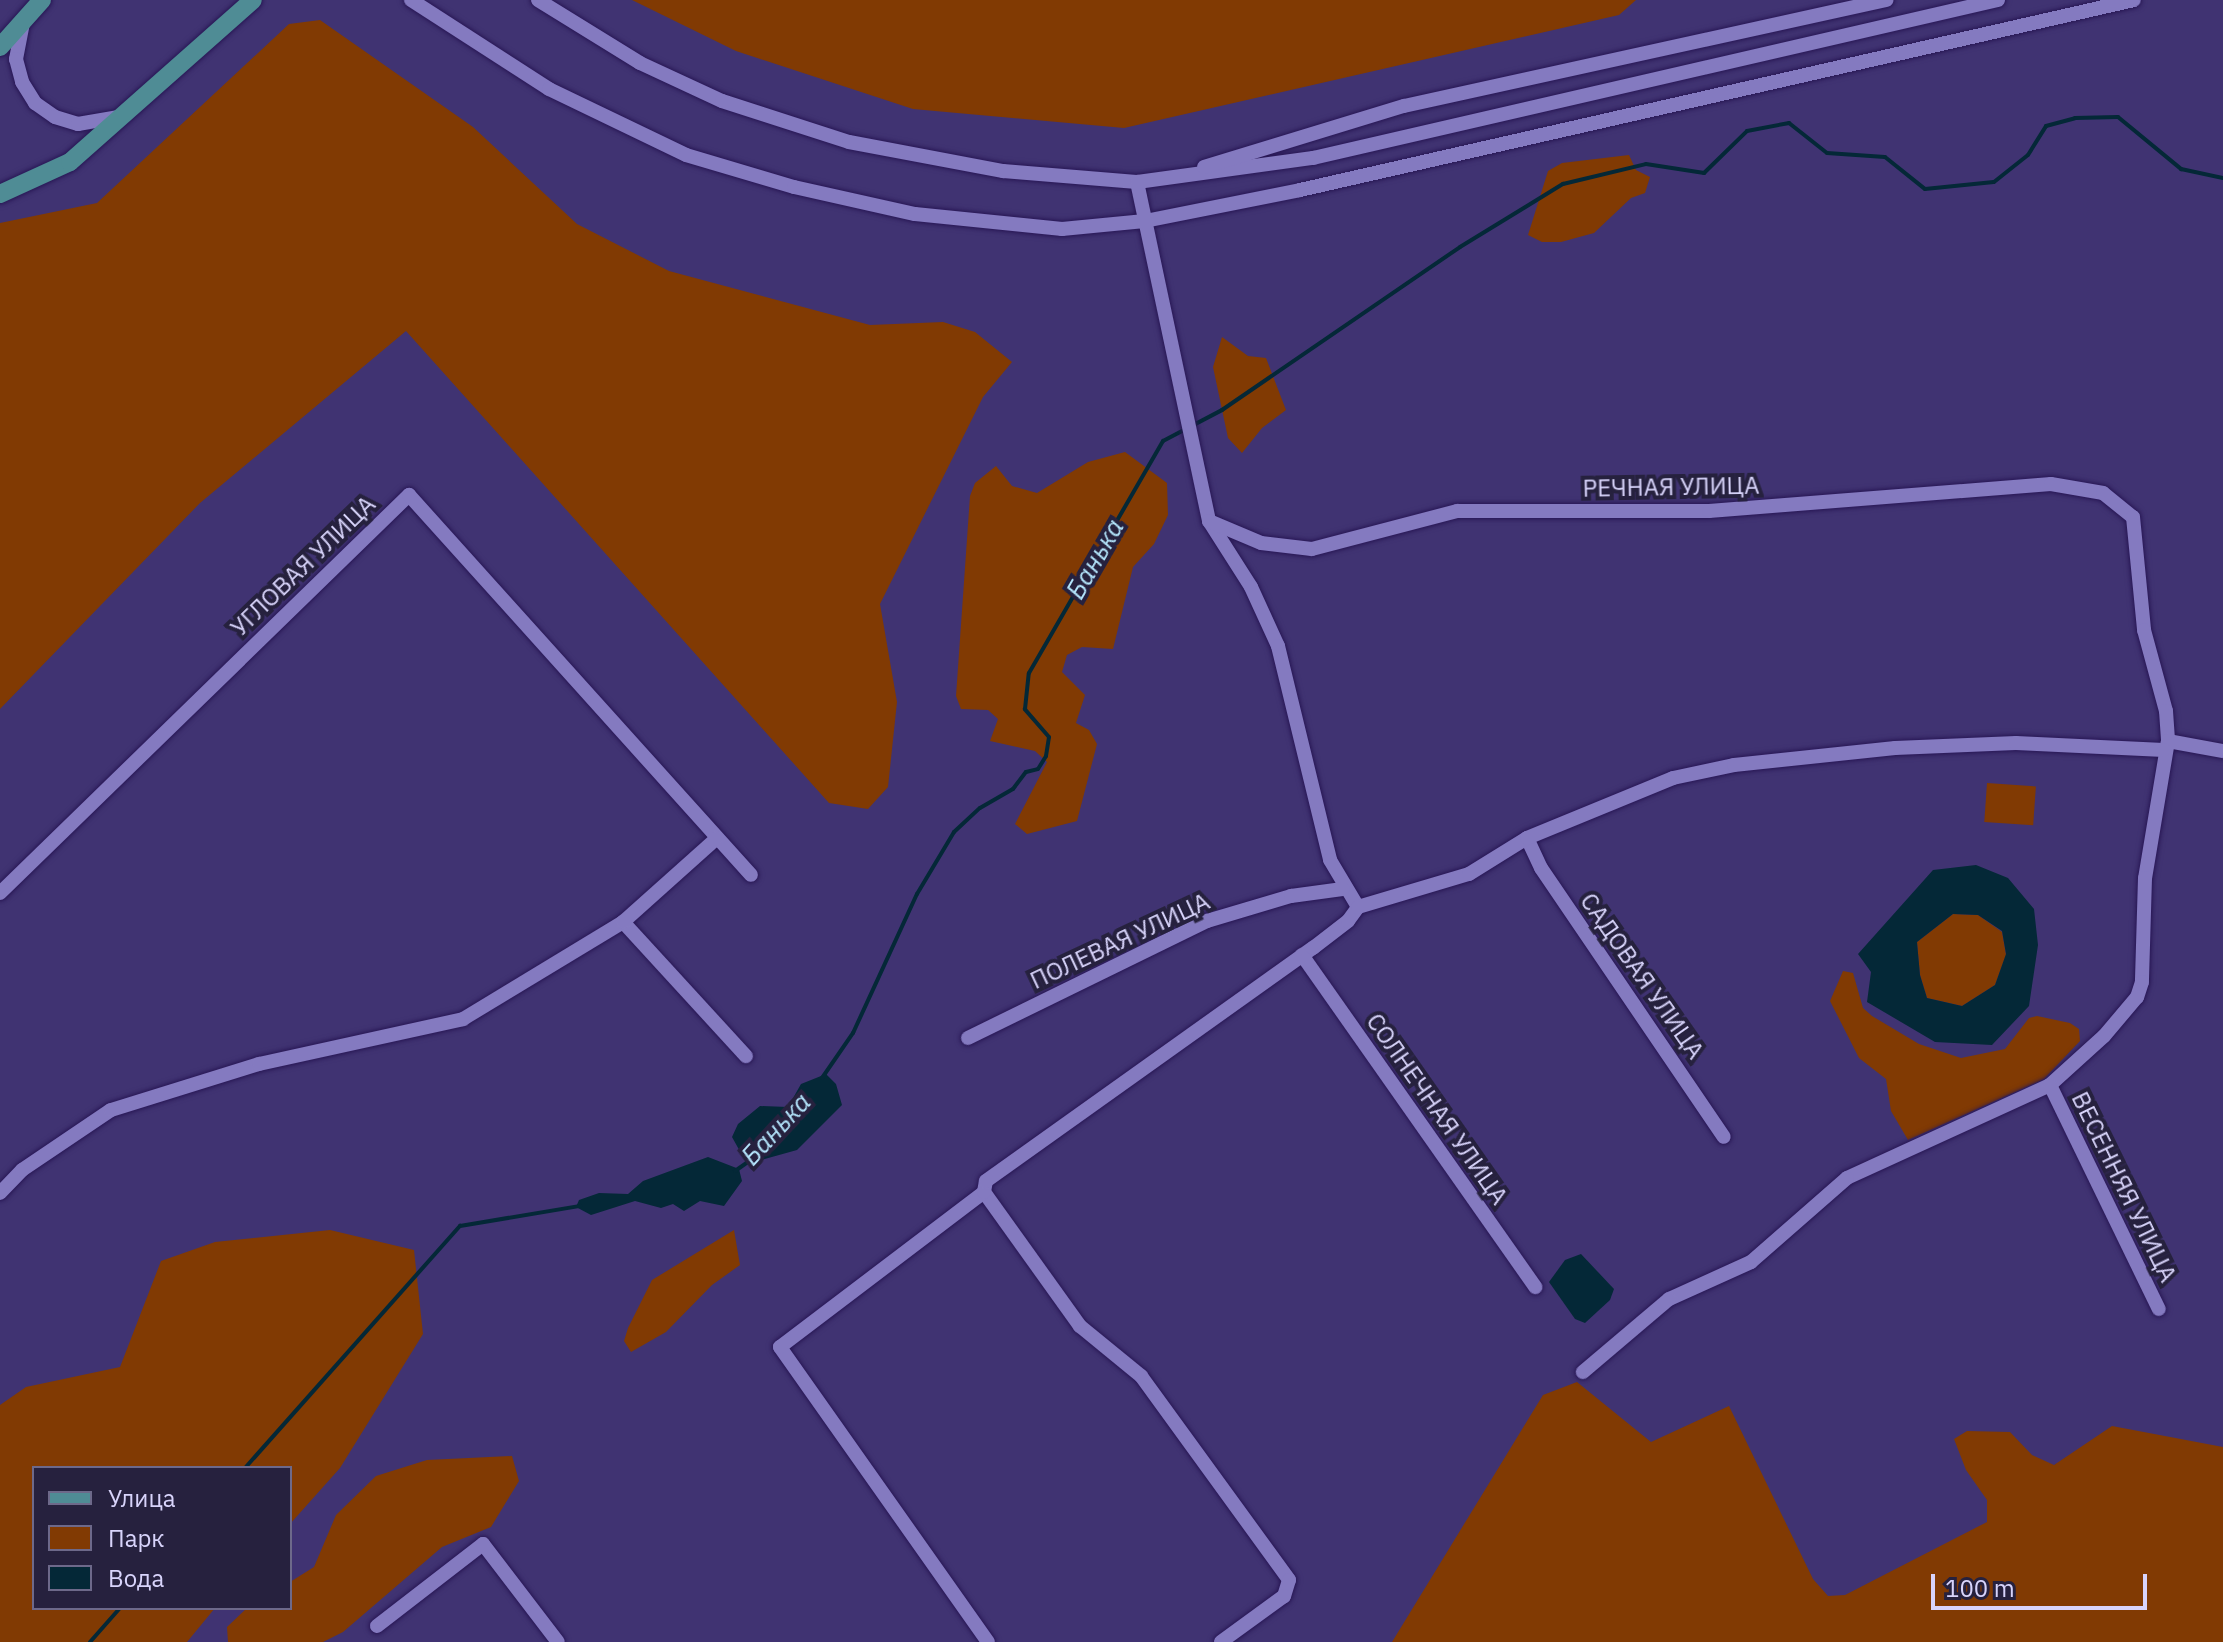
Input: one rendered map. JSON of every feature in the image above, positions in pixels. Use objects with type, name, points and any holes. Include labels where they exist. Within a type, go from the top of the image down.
[{"type":"main road","points":[[0,194],[70,162],[253,0]]},
{"type":"main road","points":[[0,47],[36,6]]},
{"type":"street","points":[[411,0],[549,89],[686,155],[794,187],[981,224],[1062,229],[1145,221],[1300,190],[2134,0]]},
{"type":"street","points":[[538,0],[640,63],[722,101],[849,142],[1003,171],[1137,182],[1313,158],[1998,0]]},
{"type":"street","points":[[1159,181],[1404,106],[1887,0]]},
{"type":"street","points":[[36,6],[19,34],[16,59],[22,82],[35,103],[55,117],[78,124],[102,123],[131,109]]},
{"type":"street","points":[[1137,182],[1209,521],[1251,587],[1278,646],[1311,791],[1343,889],[1358,907]]},
{"type":"street","name":"РЕЧНАЯ УЛИЦА","points":[[1209,521],[1261,543],[1312,549],[1457,511],[1709,511],[2051,484],[2103,493],[2133,517],[2144,630],[2166,711],[2166,745]]},
{"type":"street","name":"УГЛОВАЯ УЛИЦА","points":[[0,893],[409,495],[751,875]]},
{"type":"street","points":[[988,1642],[780,1347],[984,1192],[986,1181],[1302,955],[1348,921],[1358,907],[1469,874],[1527,838],[1673,778],[1734,765],[1895,748],[2002,744],[2166,745],[2223,751]]},
{"type":"street","points":[[1583,1372],[1669,1299],[1751,1262],[1847,1178],[2050,1085],[2104,1036],[2137,997],[2142,982],[2145,878],[2166,745]]},
{"type":"street","points":[[0,1193],[22,1170],[111,1110],[259,1064],[463,1019],[623,922],[717,838]]},
{"type":"street","name":"САДОВАЯ УЛИЦА","points":[[1527,838],[1549,881],[1724,1137]]},
{"type":"street","name":"ПОЛЕВАЯ УЛИЦА","points":[[968,1038],[1207,921],[1291,896],[1343,889]]},
{"type":"street","points":[[623,922],[746,1056]]},
{"type":"street","name":"СОЛНЕЧНАЯ УЛИЦА","points":[[1302,955],[1535,1287]]},
{"type":"street","name":"ВЕСЕННЯЯ УЛИЦА","points":[[2050,1085],[2159,1309]]},
{"type":"street","points":[[984,1192],[1080,1326],[1141,1376],[1289,1580],[1284,1596],[1221,1642]]},
{"type":"street","points":[[377,1626],[483,1544],[558,1642]]},
{"type":"green space","points":[[632,0],[1636,0],[1619,15],[1124,128],[913,109],[736,51]]},
{"type":"green space","points":[[320,20],[473,127],[577,224],[669,271],[870,325],[943,322],[975,332],[1012,362],[983,397],[880,604],[897,702],[888,787],[868,809],[829,803],[406,331],[200,503],[0,709],[0,223],[97,203],[289,24]]},
{"type":"green space","points":[[1629,155],[1636,170],[1650,177],[1645,193],[1631,198],[1594,233],[1561,242],[1542,242],[1528,235],[1548,171],[1562,163]]},
{"type":"green space","points":[[1222,337],[1248,356],[1266,358],[1286,410],[1262,428],[1242,453],[1228,438],[1213,367]]},
{"type":"green space","points":[[1125,452],[1167,483],[1168,515],[1154,544],[1133,567],[1113,649],[1082,647],[1067,655],[1062,672],[1085,695],[1076,723],[1089,730],[1097,744],[1077,821],[1027,834],[1015,824],[1047,762],[1035,751],[990,741],[998,719],[988,710],[961,709],[956,696],[970,496],[975,483],[996,466],[1012,486],[1037,493],[1088,462]]},
{"type":"green space","points":[[1987,783],[2036,786],[2033,825],[1984,822]]},
{"type":"green space","points":[[1953,914],[1978,915],[2002,932],[2006,955],[1995,985],[1962,1006],[1927,998],[1920,975],[1917,942]]},
{"type":"green space","points":[[1843,971],[1853,973],[1863,1008],[1872,1016],[1919,1044],[1961,1058],[2005,1049],[2029,1018],[2037,1016],[2070,1023],[2079,1029],[2080,1041],[2044,1079],[1908,1140],[1891,1111],[1886,1079],[1859,1058],[1830,1001]]},
{"type":"green space","points":[[330,1230],[414,1250],[423,1334],[340,1468],[292,1522],[292,1466],[32,1466],[32,1610],[213,1610],[187,1642],[0,1642],[0,1405],[26,1387],[120,1367],[161,1261],[215,1242]]},
{"type":"green space","points":[[734,1230],[740,1265],[712,1285],[666,1332],[631,1352],[624,1341],[652,1280]]},
{"type":"green space","points":[[1577,1382],[1651,1442],[1729,1406],[1813,1579],[1828,1596],[1845,1595],[1987,1522],[1987,1500],[1966,1470],[1954,1439],[1967,1431],[2010,1432],[2032,1455],[2054,1465],[2112,1426],[2223,1447],[2223,1642],[1392,1642],[1543,1395]]},
{"type":"green space","points":[[512,1456],[519,1481],[491,1527],[442,1547],[343,1632],[323,1642],[228,1642],[227,1627],[245,1610],[292,1610],[292,1581],[314,1567],[336,1515],[376,1476],[427,1460]]},
{"type":"water","points":[[1976,865],[2008,878],[2034,909],[2038,945],[2029,1006],[1992,1045],[1935,1042],[1867,1002],[1871,972],[1858,954],[1933,870]],"holes":[[[1953,914],[1978,915],[2002,931],[2006,954],[1995,985],[1962,1006],[1927,998],[1920,975],[1917,942]]]},
{"type":"water","points":[[826,1074],[836,1084],[842,1105],[797,1150],[747,1164],[732,1137],[738,1124],[760,1106],[788,1107],[801,1084]]},
{"type":"water","points":[[708,1157],[739,1169],[742,1181],[724,1206],[700,1201],[684,1211],[673,1204],[661,1208],[635,1201],[591,1215],[576,1207],[579,1200],[599,1193],[628,1194],[643,1181]]},
{"type":"water","points":[[1581,1254],[1614,1289],[1610,1300],[1585,1323],[1575,1319],[1549,1282],[1565,1260]]},
{"type":"waterway","name":"Банька","points":[[822,1078],[853,1033],[917,894],[954,832],[980,808],[1013,789],[1026,772],[1038,769],[1046,756],[1049,737],[1025,709],[1029,673],[1163,441],[1222,410],[1460,247],[1563,184],[1646,164],[1704,173],[1747,131],[1789,123],[1827,153],[1885,157],[1925,189],[1994,182],[2028,155],[2046,126],[2075,118],[2118,117],[2181,169],[2223,178]]},
{"type":"waterway","name":"Банька","points":[[735,1171],[751,1160]]},
{"type":"waterway","name":"Банька","points":[[247,1466],[460,1226],[580,1206]]},
{"type":"waterway","name":"Банька","points":[[90,1642],[118,1610]]}]
